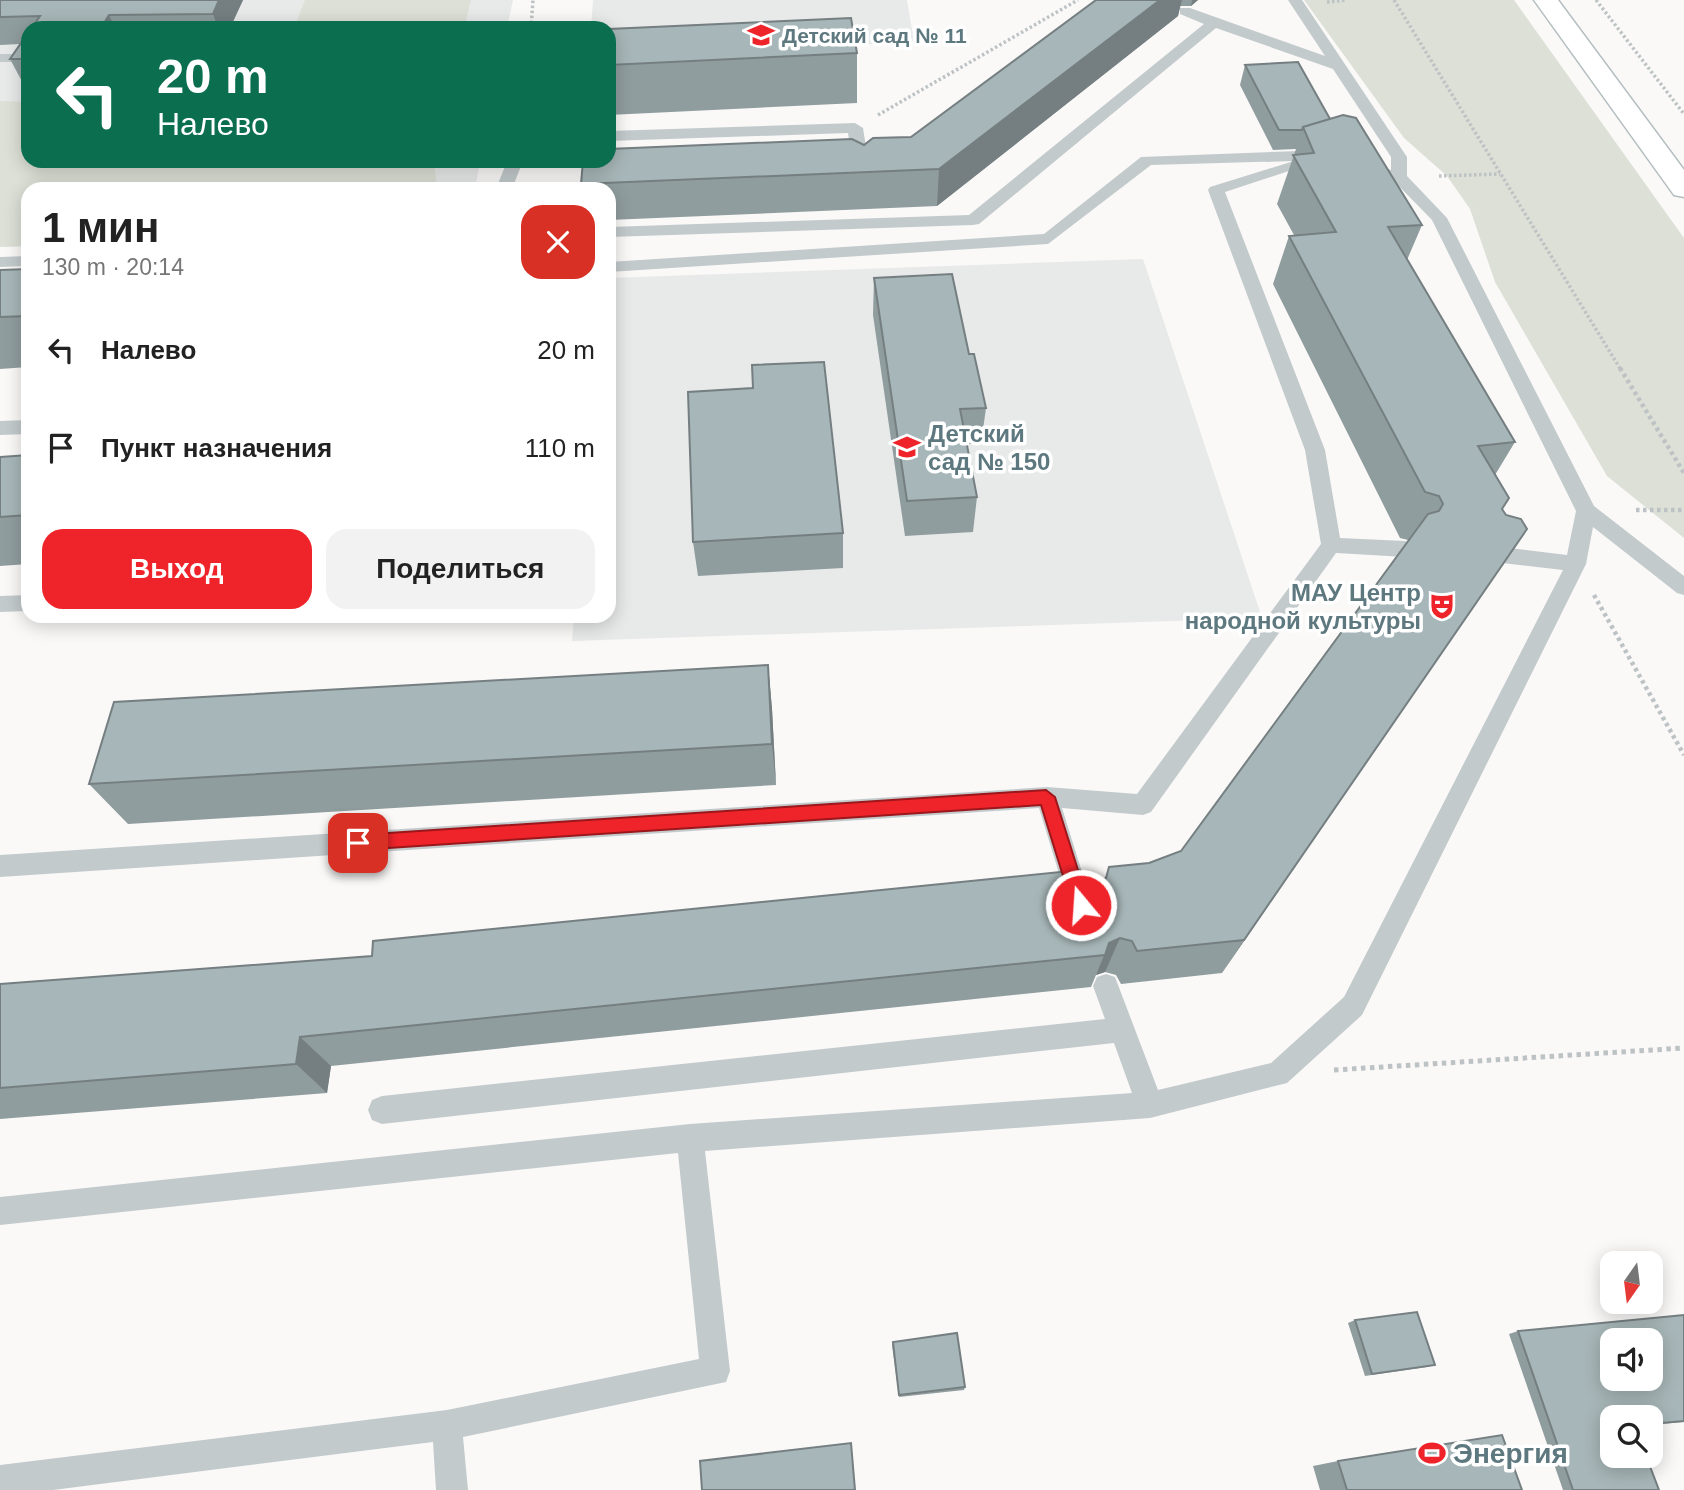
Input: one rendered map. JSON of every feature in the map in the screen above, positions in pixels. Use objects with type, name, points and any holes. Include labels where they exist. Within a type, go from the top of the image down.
[{"type":"street","points":[[1546,0],[1684,189]]},
{"type":"lane","points":[[1296,0],[1399,157],[1399,177]]},
{"type":"lane","points":[[1185,11],[1340,66]]},
{"type":"lane","points":[[616,232],[868,216],[973,220],[1214,23]]},
{"type":"lane","points":[[0,58],[21,58]]},
{"type":"lane","points":[[616,136],[855,128],[862,175]]},
{"type":"lane","points":[[0,866],[1046,797],[1143,805],[1331,545],[1315,450],[1216,190],[1338,159]]},
{"type":"lane","points":[[616,267],[1048,239],[1147,160],[1338,159],[1399,177],[1439,218],[1586,511],[1684,587]]},
{"type":"lane","points":[[868,216],[871,250]]},
{"type":"lane","points":[[0,262],[21,261]]},
{"type":"lane","points":[[0,428],[21,427]]},
{"type":"lane","points":[[0,1211],[690,1138],[1150,1105],[1278,1074],[1353,1006],[1576,564],[1586,511]]},
{"type":"lane","points":[[1331,545],[1405,549]]},
{"type":"lane","points":[[1485,553],[1576,564]]},
{"type":"lane","points":[[0,604],[21,603]]},
{"type":"lane","points":[[1046,797],[1081,905]]},
{"type":"lane","points":[[1106,986],[1120,1030],[1150,1105]]},
{"type":"lane","points":[[382,1110],[1120,1030]]},
{"type":"lane","points":[[0,1481],[447,1425],[715,1371],[690,1138]]},
{"type":"lane","points":[[447,1425],[452,1490]]},
{"type":"path","points":[[532,21],[533,0]]},
{"type":"path","points":[[855,128],[1078,0]]},
{"type":"path","points":[[1394,0],[1684,473]]},
{"type":"path","points":[[1596,0],[1684,114]]},
{"type":"path","points":[[1399,177],[1500,174]]},
{"type":"path","points":[[1576,564],[1684,755]]},
{"type":"path","points":[[1278,1074],[1684,1048]]},
{"type":"shaded area","points":[[0,0],[513,0],[508,21],[21,21],[21,168],[479,168],[476,182],[21,182],[21,246],[0,247]]},
{"type":"shaded area","points":[[305,0],[471,0],[466,21],[297,21]]},
{"type":"shaded area","name":"Детский сад № 11","points":[[593,0],[907,0],[914,42],[616,58],[616,21],[592,21]]},
{"type":"shaded area","points":[[1304,0],[1514,0],[1684,238],[1684,538],[1607,476],[1495,282],[1470,209],[1447,176],[1404,138]]},
{"type":"shaded area","points":[[0,101],[21,102],[21,168],[435,168],[436,182],[21,182],[21,246],[0,247]]},
{"type":"shaded area","name":"Детский сад № 150","points":[[1143,259],[1262,618],[572,641],[573,623],[616,623],[616,278]]},
{"type":"building","points":[[0,0],[219,0],[213,14],[109,15],[105,21],[37,21],[40,16],[0,17]]},
{"type":"building","points":[[1096,0],[1160,0],[939,169],[581,182],[582,168],[616,168],[616,149],[852,139],[864,145],[873,138],[911,137]]},
{"type":"building","points":[[851,18],[857,53],[616,65],[616,29]]},
{"type":"building","points":[[21,43],[21,59],[10,59]]},
{"type":"building","points":[[1298,62],[1330,119],[1303,127],[1302,130],[1279,130],[1245,65]]},
{"type":"building","points":[[1343,115],[1356,118],[1422,225],[1388,227],[1515,442],[1478,446],[1509,498],[1502,509],[1506,515],[1521,519],[1527,529],[1244,940],[1137,951],[1132,941],[1120,938],[1109,943],[1105,955],[300,1037],[296,1064],[0,1088],[0,984],[372,956],[373,941],[1080,870],[1084,880],[1095,883],[1106,878],[1109,867],[1149,863],[1181,851],[1428,514],[1439,511],[1443,504],[1439,496],[1425,492],[1289,236],[1336,232],[1293,155],[1314,153],[1303,127]]},
{"type":"building","points":[[21,269],[21,316],[0,317],[0,270]]},
{"type":"building","points":[[952,274],[969,354],[974,354],[986,408],[960,409],[977,497],[907,501],[874,278]]},
{"type":"building","points":[[824,362],[843,533],[693,542],[688,392],[753,388],[752,365]]},
{"type":"building","points":[[21,456],[21,516],[0,517],[0,457]]},
{"type":"building","points":[[768,665],[772,744],[89,784],[114,702]]},
{"type":"building","points":[[1417,1312],[1435,1365],[1372,1374],[1355,1320]]},
{"type":"building","points":[[1684,1315],[1684,1421],[1663,1423],[1663,1405],[1600,1405],[1600,1468],[1651,1468],[1659,1490],[1573,1490],[1518,1331]]},
{"type":"building","points":[[957,1333],[965,1387],[899,1395],[893,1342]]},
{"type":"building","name":"Энергия","points":[[1502,1435],[1522,1490],[1347,1490],[1338,1461]]},
{"type":"building","points":[[851,1443],[855,1490],[702,1490],[700,1461]]},
{"type":"place","name":"Детский сад № 11","points":[[761,35]]},
{"type":"place","name":"Детский сад № 150","points":[[907,447]]},
{"type":"place","name":"МАУ Центр народной культуры","points":[[1442,606]]},
{"type":"place","name":"Энергия","points":[[1432,1453]]},
{"type":"route","points":[[358,843],[1046,797],[1081,905]]}]
